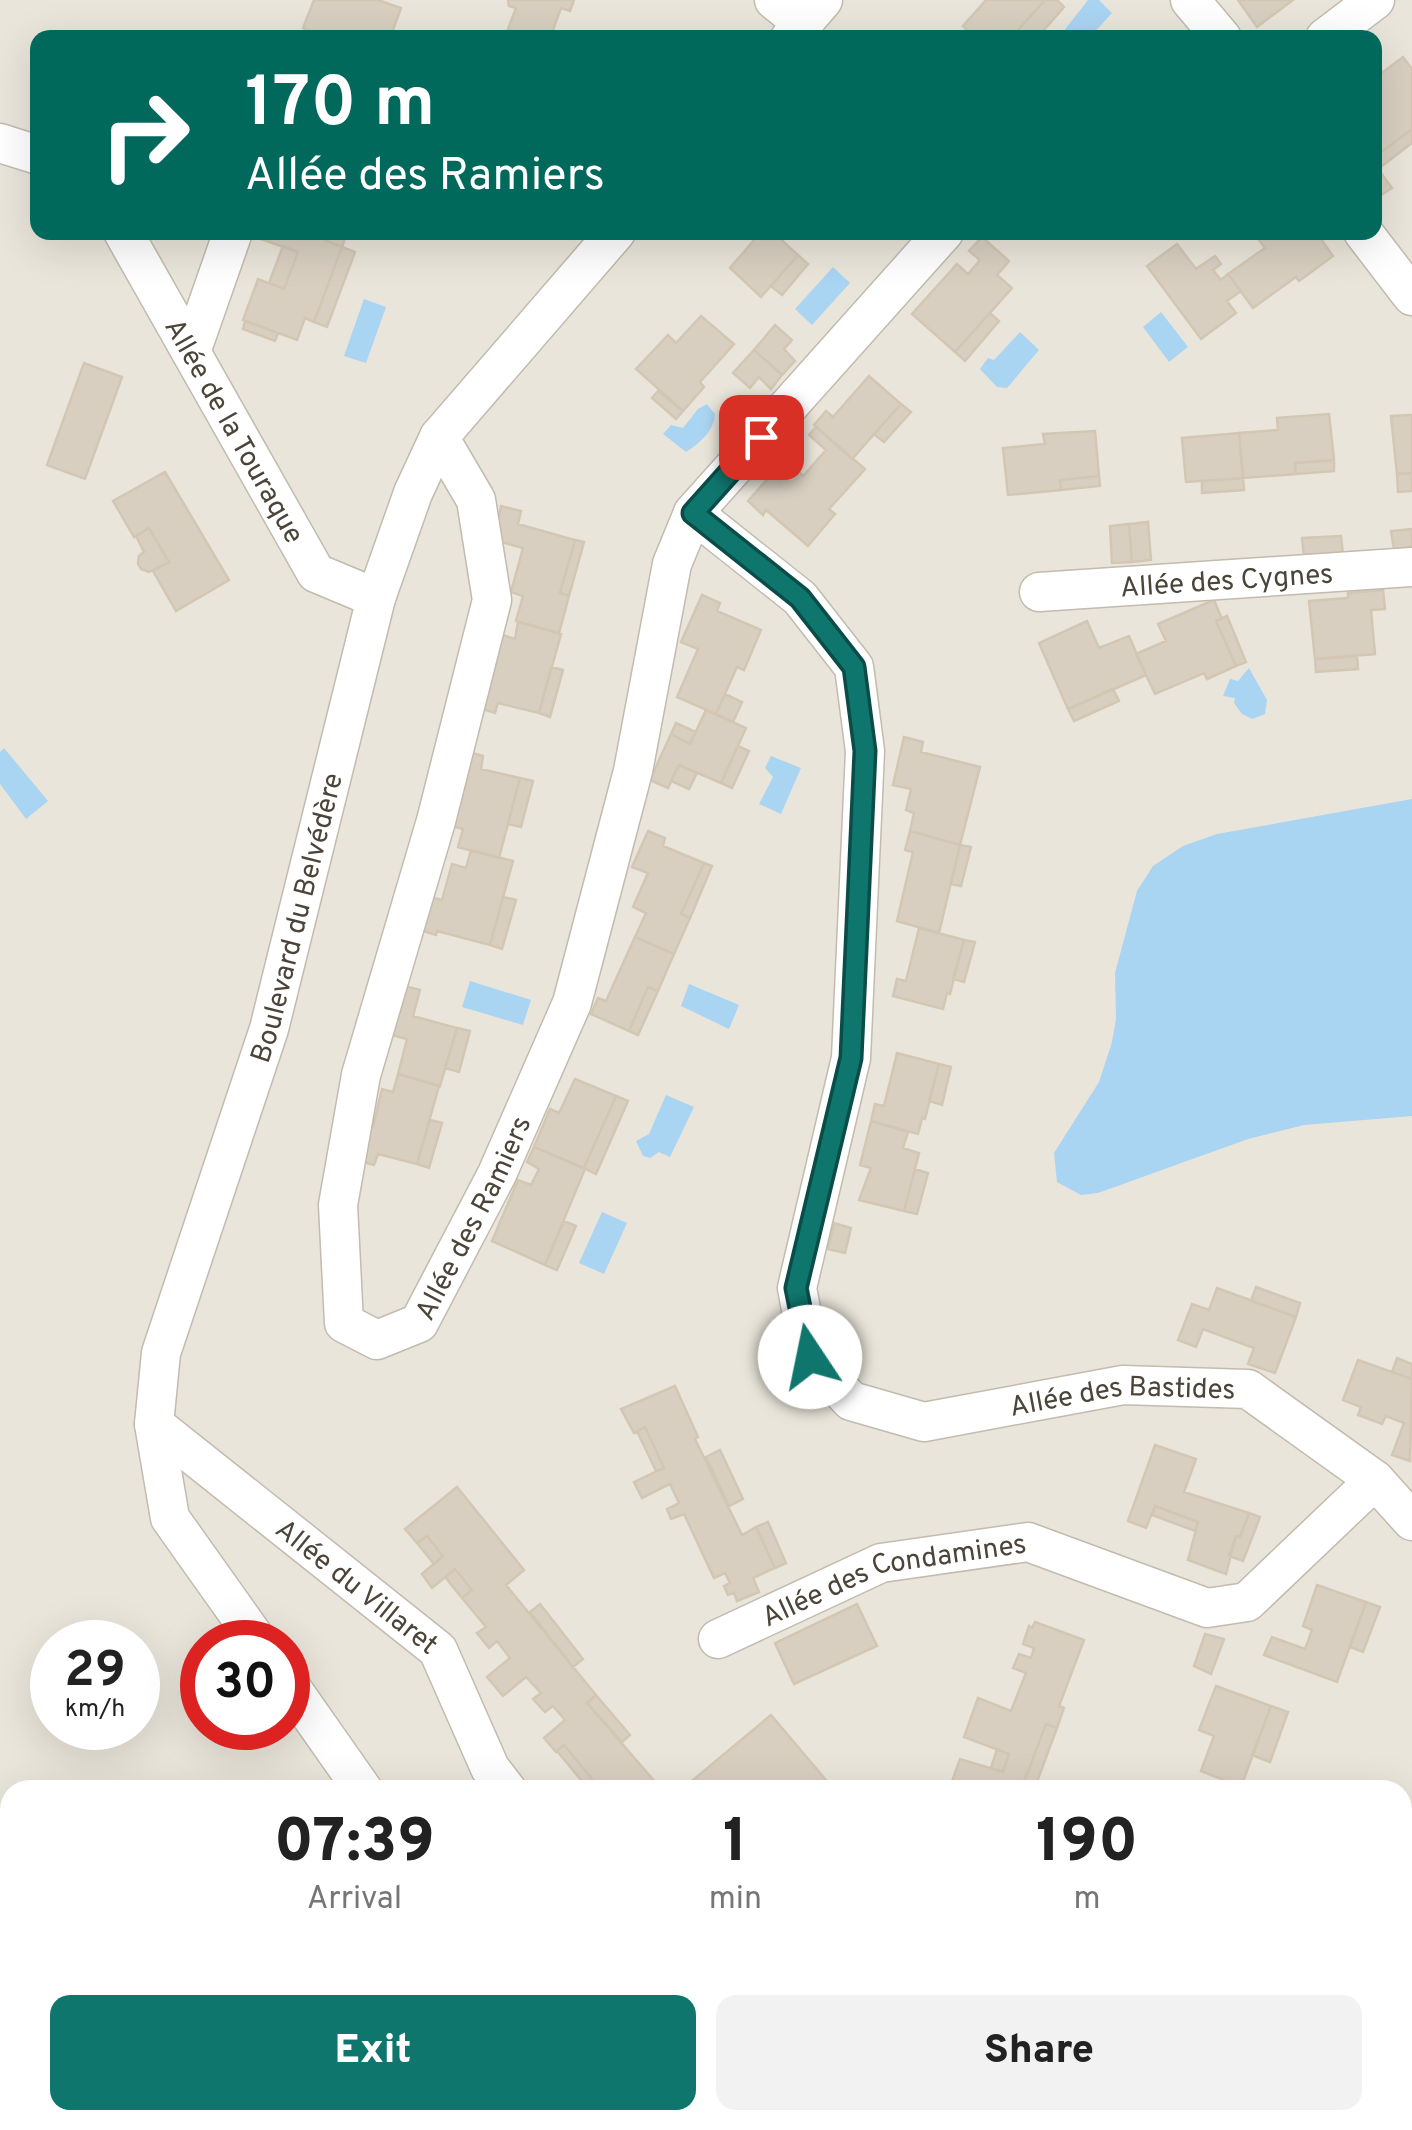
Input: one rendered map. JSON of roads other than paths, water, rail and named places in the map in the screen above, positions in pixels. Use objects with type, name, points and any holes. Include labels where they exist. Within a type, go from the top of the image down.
[{"type":"street","points":[[1336,30],[1375,0]]},
{"type":"street","points":[[0,143],[30,152]]},
{"type":"street","name":"Allée de la Touraque","points":[[128,240],[316,573],[376,598]]},
{"type":"street","points":[[192,352],[230,240]]},
{"type":"street","name":"Boulevard du Belvédère","points":[[242,1620],[170,1518],[154,1424],[161,1353],[269,1029],[376,598],[413,493],[439,438],[609,240]]},
{"type":"street","name":"Allée des Ramiers","points":[[439,438],[476,500],[492,600],[436,821],[361,1074],[338,1206],[344,1323],[377,1340],[419,1323],[497,1174],[572,1003],[633,771],[672,564],[693,513],[937,240]]},
{"type":"street","points":[[1369,240],[1412,296]]},
{"type":"street","name":"Allée des Bastides","points":[[693,513],[800,598],[854,667],[865,751],[851,1058],[796,1288],[810,1357],[851,1402],[924,1422],[1123,1385],[1248,1388],[1375,1480],[1412,1520]]},
{"type":"street","name":"Allée des Cygnes","points":[[1039,592],[1412,566]]},
{"type":"street","name":"Allée du Villaret","points":[[154,1424],[438,1650],[490,1768],[500,1780]]},
{"type":"street","name":"Allée des Condamines","points":[[718,1639],[881,1563],[1028,1542],[1207,1608],[1247,1602],[1375,1480]]},
{"type":"street","points":[[310,1715],[356,1780]]},
{"type":"water","points":[[1088,0],[1099,0],[1112,13],[1096,30],[1064,30]]},
{"type":"water","points":[[833,267],[850,283],[812,325],[795,309]]},
{"type":"water","points":[[364,299],[386,307],[366,363],[344,356]]},
{"type":"water","points":[[1161,312],[1188,347],[1169,362],[1143,327]]},
{"type":"water","points":[[1020,332],[1039,350],[1007,388],[997,387],[980,369]]},
{"type":"water","points":[[707,404],[715,414],[712,426],[686,452],[663,434],[671,425],[683,428]]},
{"type":"water","points":[[1249,668],[1267,700],[1265,714],[1252,719],[1242,714],[1235,698],[1223,696],[1230,679],[1238,681]]},
{"type":"water","points":[[4,748],[48,801],[26,819],[0,784],[0,752]]},
{"type":"water","points":[[771,756],[801,768],[781,814],[759,804],[773,777],[765,768]]},
{"type":"water","points":[[1412,799],[1412,1116],[1304,1125],[1248,1139],[1098,1193],[1081,1195],[1057,1182],[1054,1153],[1099,1082],[1112,1042],[1115,973],[1137,891],[1153,866],[1183,846],[1217,834]]},
{"type":"water","points":[[470,981],[531,1000],[523,1025],[462,1007]]},
{"type":"water","points":[[689,984],[739,1005],[729,1029],[681,1006]]},
{"type":"water","points":[[666,1095],[694,1107],[670,1157],[659,1152],[650,1158],[643,1156],[636,1141],[649,1134]]},
{"type":"water","points":[[602,1212],[627,1223],[604,1274],[579,1263]]}]
